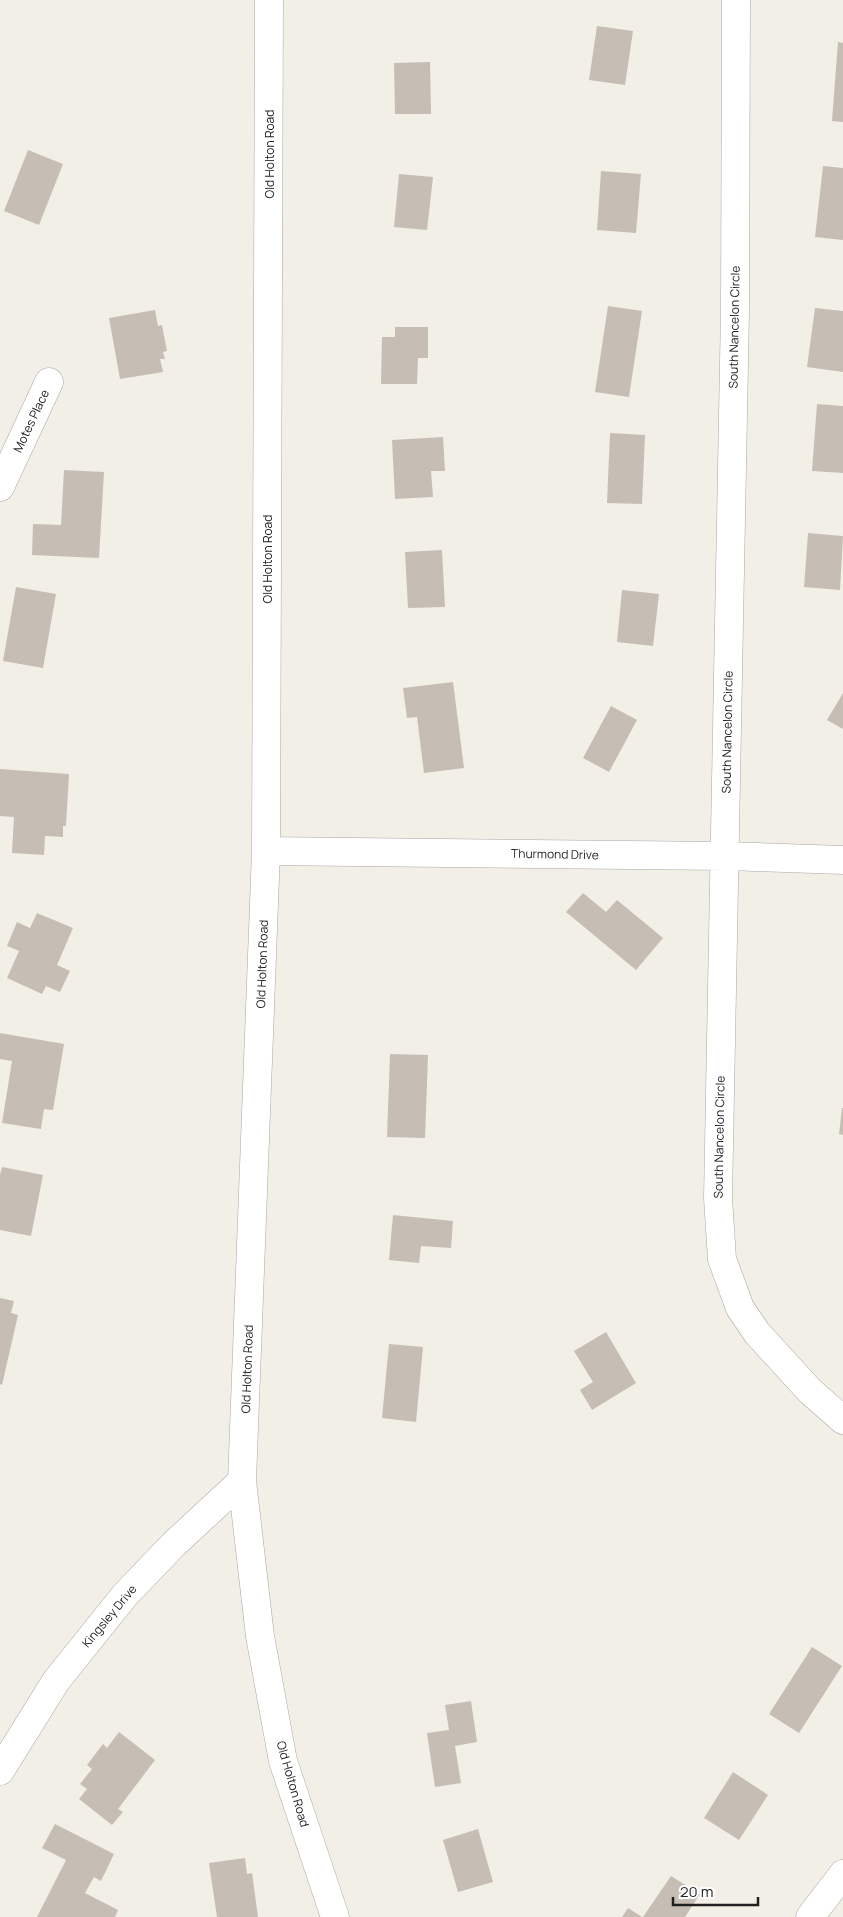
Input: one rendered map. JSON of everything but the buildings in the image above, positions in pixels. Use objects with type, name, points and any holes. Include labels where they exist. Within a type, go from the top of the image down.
[{"type":"street","name":"Old Holton Road","points":[[269,0],[266,851],[242,1481],[260,1636],[283,1761],[335,1917]]},
{"type":"street","name":"South Nancelon Circle","points":[[736,0],[735,311],[718,1198],[722,1260],[740,1308],[757,1333],[810,1391],[843,1420]]},
{"type":"street","name":"Motes Place","points":[[0,487],[49,382]]},
{"type":"street","name":"Thurmond Drive","points":[[266,851],[725,856],[843,860]]},
{"type":"street","name":"Kingsley Drive","points":[[0,1771],[56,1681],[125,1595],[174,1544],[242,1481]]},
{"type":"street","points":[[810,1917],[843,1874]]}]
